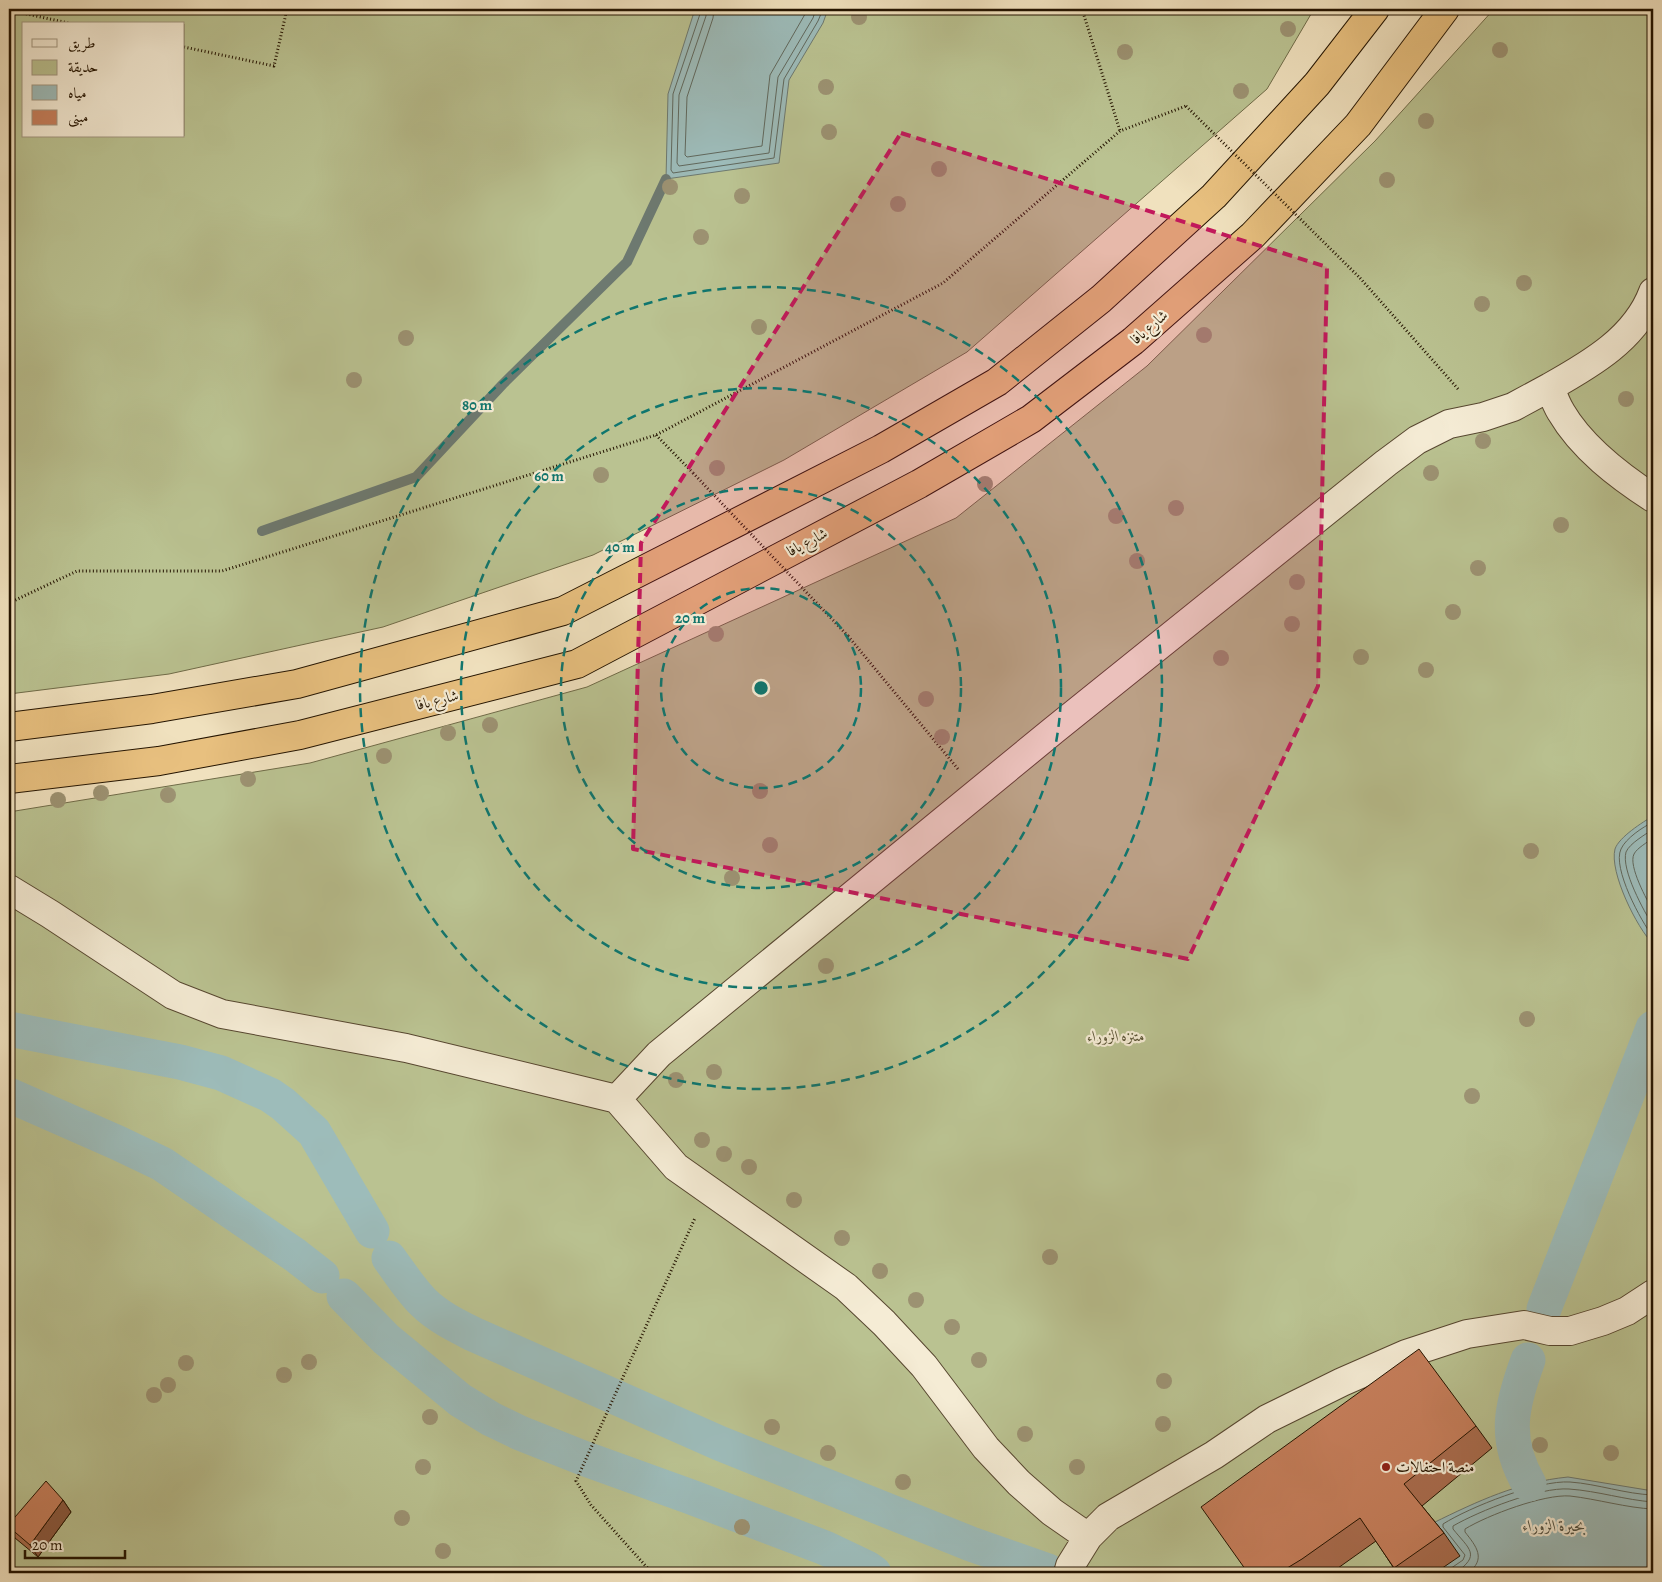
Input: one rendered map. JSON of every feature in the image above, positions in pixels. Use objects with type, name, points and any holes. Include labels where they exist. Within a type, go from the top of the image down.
[{"type":"highway","points":[[9,727],[152,709],[297,684],[563,611],[880,449],[997,382],[1101,299],[1214,196],[1317,84],[1375,9]]},
{"type":"highway","name":"شارع يافا","points":[[9,779],[159,761],[300,735],[577,664],[919,484],[1031,419],[1134,341],[1253,235],[1358,125],[1445,9]]},
{"type":"street","points":[[617,1099],[659,1054],[978,793],[1409,446],[1449,424],[1483,417],[1513,407],[1591,363],[1613,347],[1632,326],[1650,302],[1653,292]]},
{"type":"street","points":[[1550,387],[1560,411],[1576,433],[1598,456],[1631,484],[1653,498]]},
{"type":"street","points":[[9,889],[173,995],[222,1014],[406,1048],[617,1099],[676,1167],[846,1287],[884,1323],[924,1366],[986,1448],[1019,1483],[1052,1512],[1088,1537]]},
{"type":"street","points":[[1068,1573],[1070,1566],[1088,1537],[1108,1517],[1214,1455],[1266,1419],[1342,1382],[1406,1354],[1466,1334],[1524,1325],[1550,1331],[1570,1331],[1603,1321],[1626,1311],[1653,1294]]},
{"type":"path","points":[[185,47],[274,66],[287,9]]},
{"type":"path","points":[[1082,9],[1120,131]]},
{"type":"path","points":[[9,10],[64,22]]},
{"type":"path","points":[[9,602],[77,571],[222,571],[656,435],[943,283],[1120,131],[1186,106],[1360,278],[1483,417]]},
{"type":"path","points":[[656,435],[848,636],[978,793]]},
{"type":"path","points":[[652,1573],[591,1505],[576,1481],[708,1190]]},
{"type":"highlighted area","points":[[901,133],[1327,267],[1318,686],[1188,959],[633,849],[641,543]]},
{"type":"green space","points":[[9,9],[1314,9],[1267,89],[967,352],[784,460],[593,555],[383,627],[169,674],[9,694]]},
{"type":"green space","name":"متنزه الزوراء","points":[[1494,9],[1653,9],[1653,1573],[9,1573],[9,812],[310,763],[587,687],[956,518],[1147,366],[1375,141]]},
{"type":"water","points":[[695,9],[828,9],[823,23],[789,80],[779,163],[666,179],[668,94]]},
{"type":"water","points":[[1653,816],[1653,944],[1632,913],[1620,885],[1614,859],[1617,844],[1632,830]]},
{"type":"water","name":"بحيرة الزوراء","points":[[1568,1477],[1653,1491],[1653,1573],[1435,1573],[1433,1523],[1482,1500],[1515,1488]]},
{"type":"building","name":"منصة احتفالات","points":[[1419,1349],[1476,1426],[1404,1484],[1444,1533],[1394,1568],[1360,1518],[1279,1573],[1248,1573],[1201,1507]]},
{"type":"building","points":[[46,1481],[63,1500],[30,1545],[9,1527],[9,1524]]},
{"type":"waterway","points":[[262,531],[416,477],[503,384],[627,262],[666,179]]},
{"type":"waterway","points":[[1544,1309],[1653,1028]]},
{"type":"waterway","points":[[9,1029],[180,1062],[221,1073],[270,1095],[314,1132],[372,1231]]},
{"type":"waterway","points":[[9,1095],[162,1164],[295,1255],[322,1276]]},
{"type":"waterway","points":[[389,1258],[414,1292],[428,1307],[473,1334],[719,1443],[971,1544],[1048,1571]]},
{"type":"waterway","points":[[344,1296],[386,1339],[460,1400],[491,1419],[520,1433],[583,1458],[825,1548],[874,1573]]},
{"type":"waterway","points":[[1528,1360],[1517,1392],[1512,1422],[1515,1452],[1529,1484]]},
{"type":"place","name":"منصة احتفالات","points":[[1386,1467]]}]
